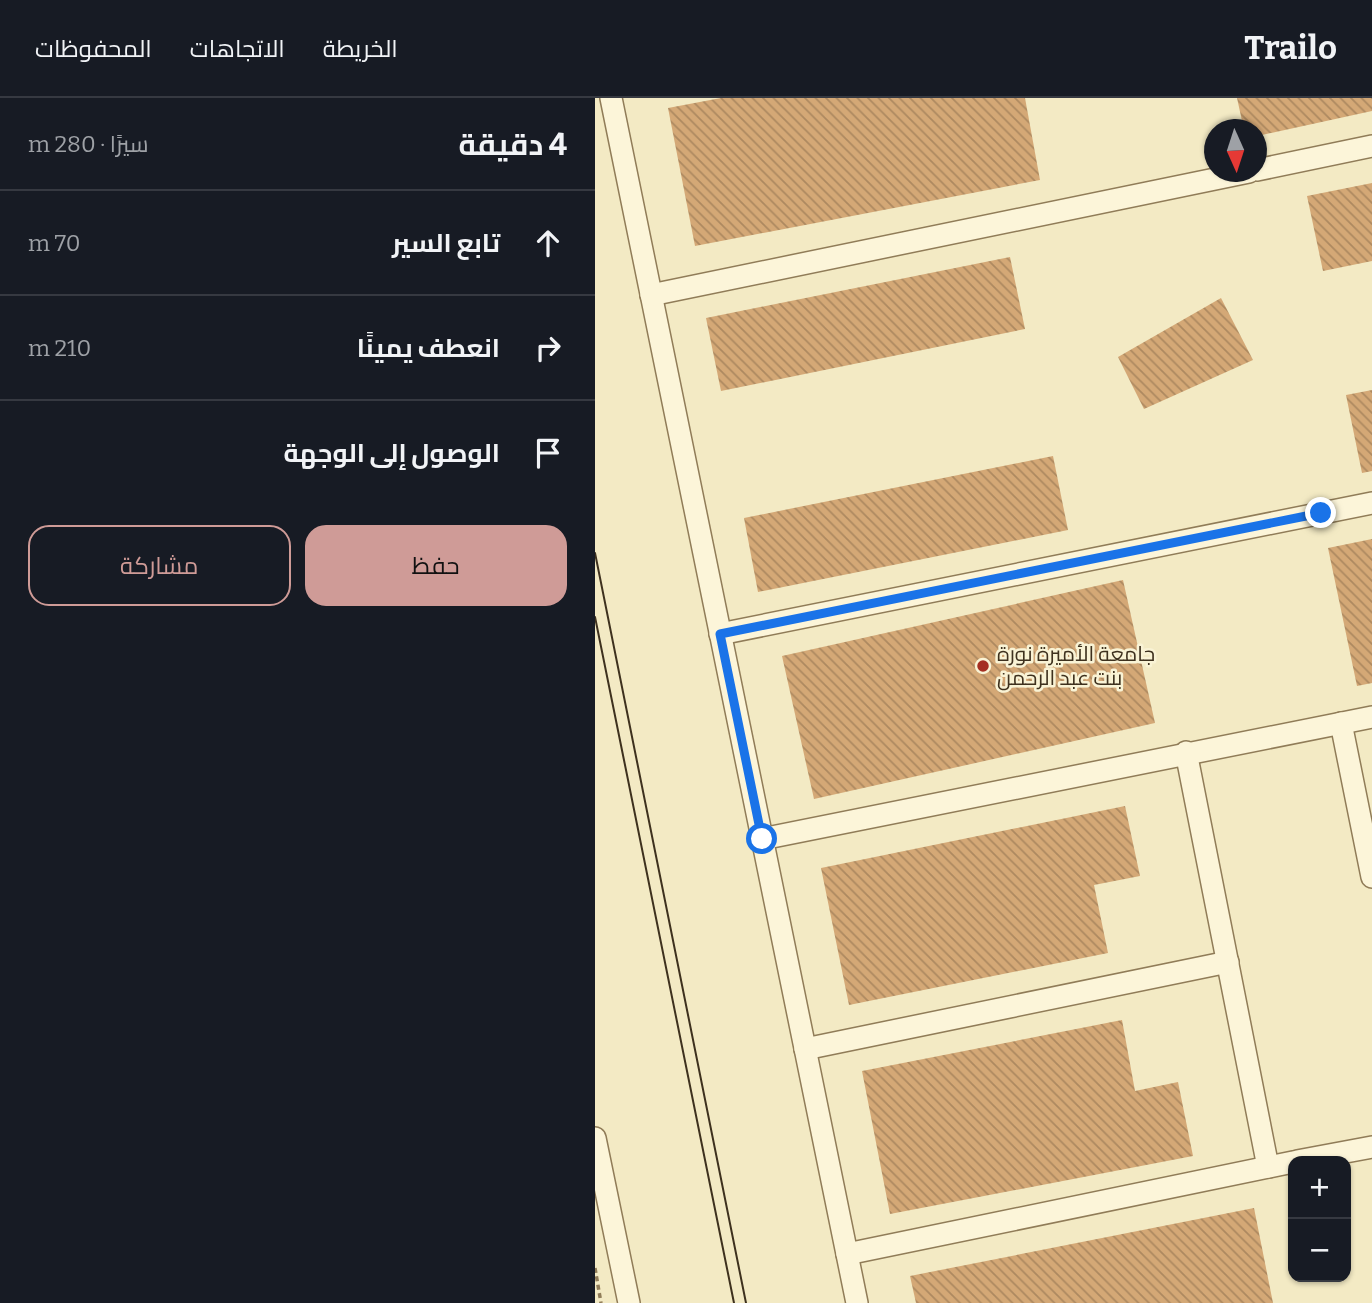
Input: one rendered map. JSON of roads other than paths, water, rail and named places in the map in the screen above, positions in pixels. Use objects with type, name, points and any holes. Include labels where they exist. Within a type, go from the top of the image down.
[{"type":"street","points":[[611,98],[857,1303]]},
{"type":"street","points":[[1267,168],[1372,146]]},
{"type":"street","points":[[651,295],[1204,181]]},
{"type":"street","points":[[720,634],[1372,503]]},
{"type":"street","points":[[762,839],[1372,717]]},
{"type":"street","points":[[1341,723],[1372,877]]},
{"type":"street","points":[[1187,752],[1268,1167]]},
{"type":"street","points":[[805,1049],[1228,962]]},
{"type":"street","points":[[595,1138],[629,1303]]},
{"type":"street","points":[[1326,1156],[1372,1147]]},
{"type":"street","points":[[847,1254],[1288,1163]]},
{"type":"tram line","points":[[595,553],[746,1303]]},
{"type":"tram line","points":[[595,617],[734,1303]]},
{"type":"place","name":"جامعة الأميرة نورة بنت عبد الرحمن","points":[[983,666]]}]
